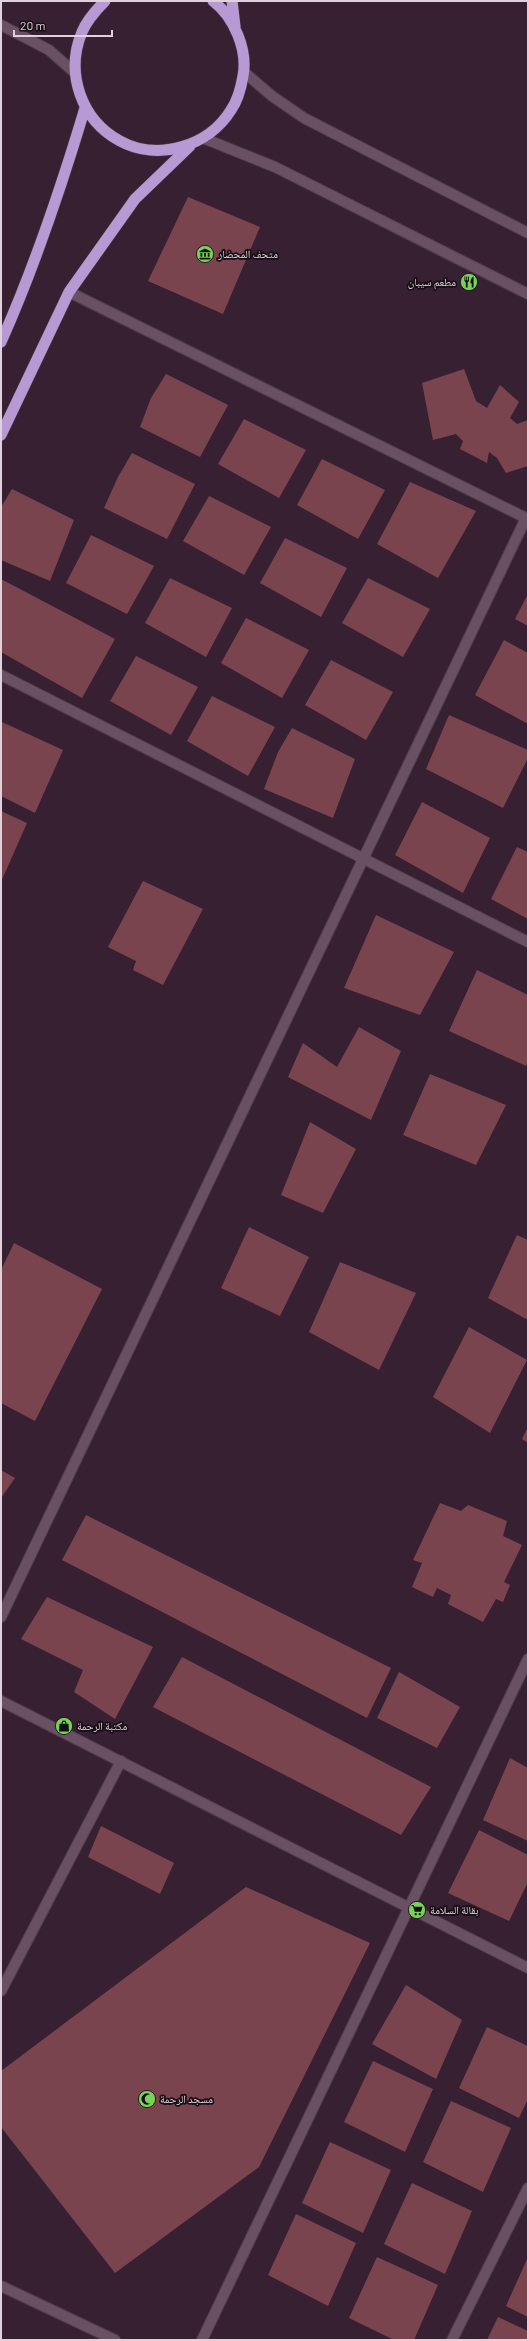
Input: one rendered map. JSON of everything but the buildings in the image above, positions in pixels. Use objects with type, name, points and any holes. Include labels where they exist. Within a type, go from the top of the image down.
[{"type":"highway","points":[[105,1],[92,14],[82,32],[76,51],[74,72],[78,90],[85,108],[100,127],[120,142],[143,150],[168,150],[192,144],[219,126],[232,110],[240,91],[244,72],[242,50],[236,29],[232,1]]},
{"type":"highway","points":[[213,1],[220,6],[236,29]]},
{"type":"highway","points":[[1,342],[30,276],[59,195],[85,108]]},
{"type":"highway","points":[[1,435],[69,292],[135,200],[192,144]]},
{"type":"street","points":[[1,26],[49,50],[74,72]]},
{"type":"street","points":[[244,72],[272,96],[304,118],[528,232]]},
{"type":"street","points":[[203,138],[275,167],[528,294]]},
{"type":"street","points":[[1,1617],[527,518],[69,292]]},
{"type":"street","points":[[1,675],[528,942]]},
{"type":"street","points":[[202,2340],[528,1659]]},
{"type":"street","points":[[1,1701],[528,1968]]},
{"type":"street","points":[[1,1991],[121,1761]]},
{"type":"street","points":[[452,2340],[528,2188]]},
{"type":"street","points":[[1,2286],[115,2340]]},
{"type":"place","name":"متحف المحضار","points":[[205,254]]},
{"type":"place","name":"مطعم سيبان","points":[[469,282]]},
{"type":"place","name":"مكتبة الرحمة","points":[[64,1726]]},
{"type":"place","name":"بقالة السلامة","points":[[417,1910]]},
{"type":"place","name":"مسجد الرحمة","points":[[147,2099]]}]
